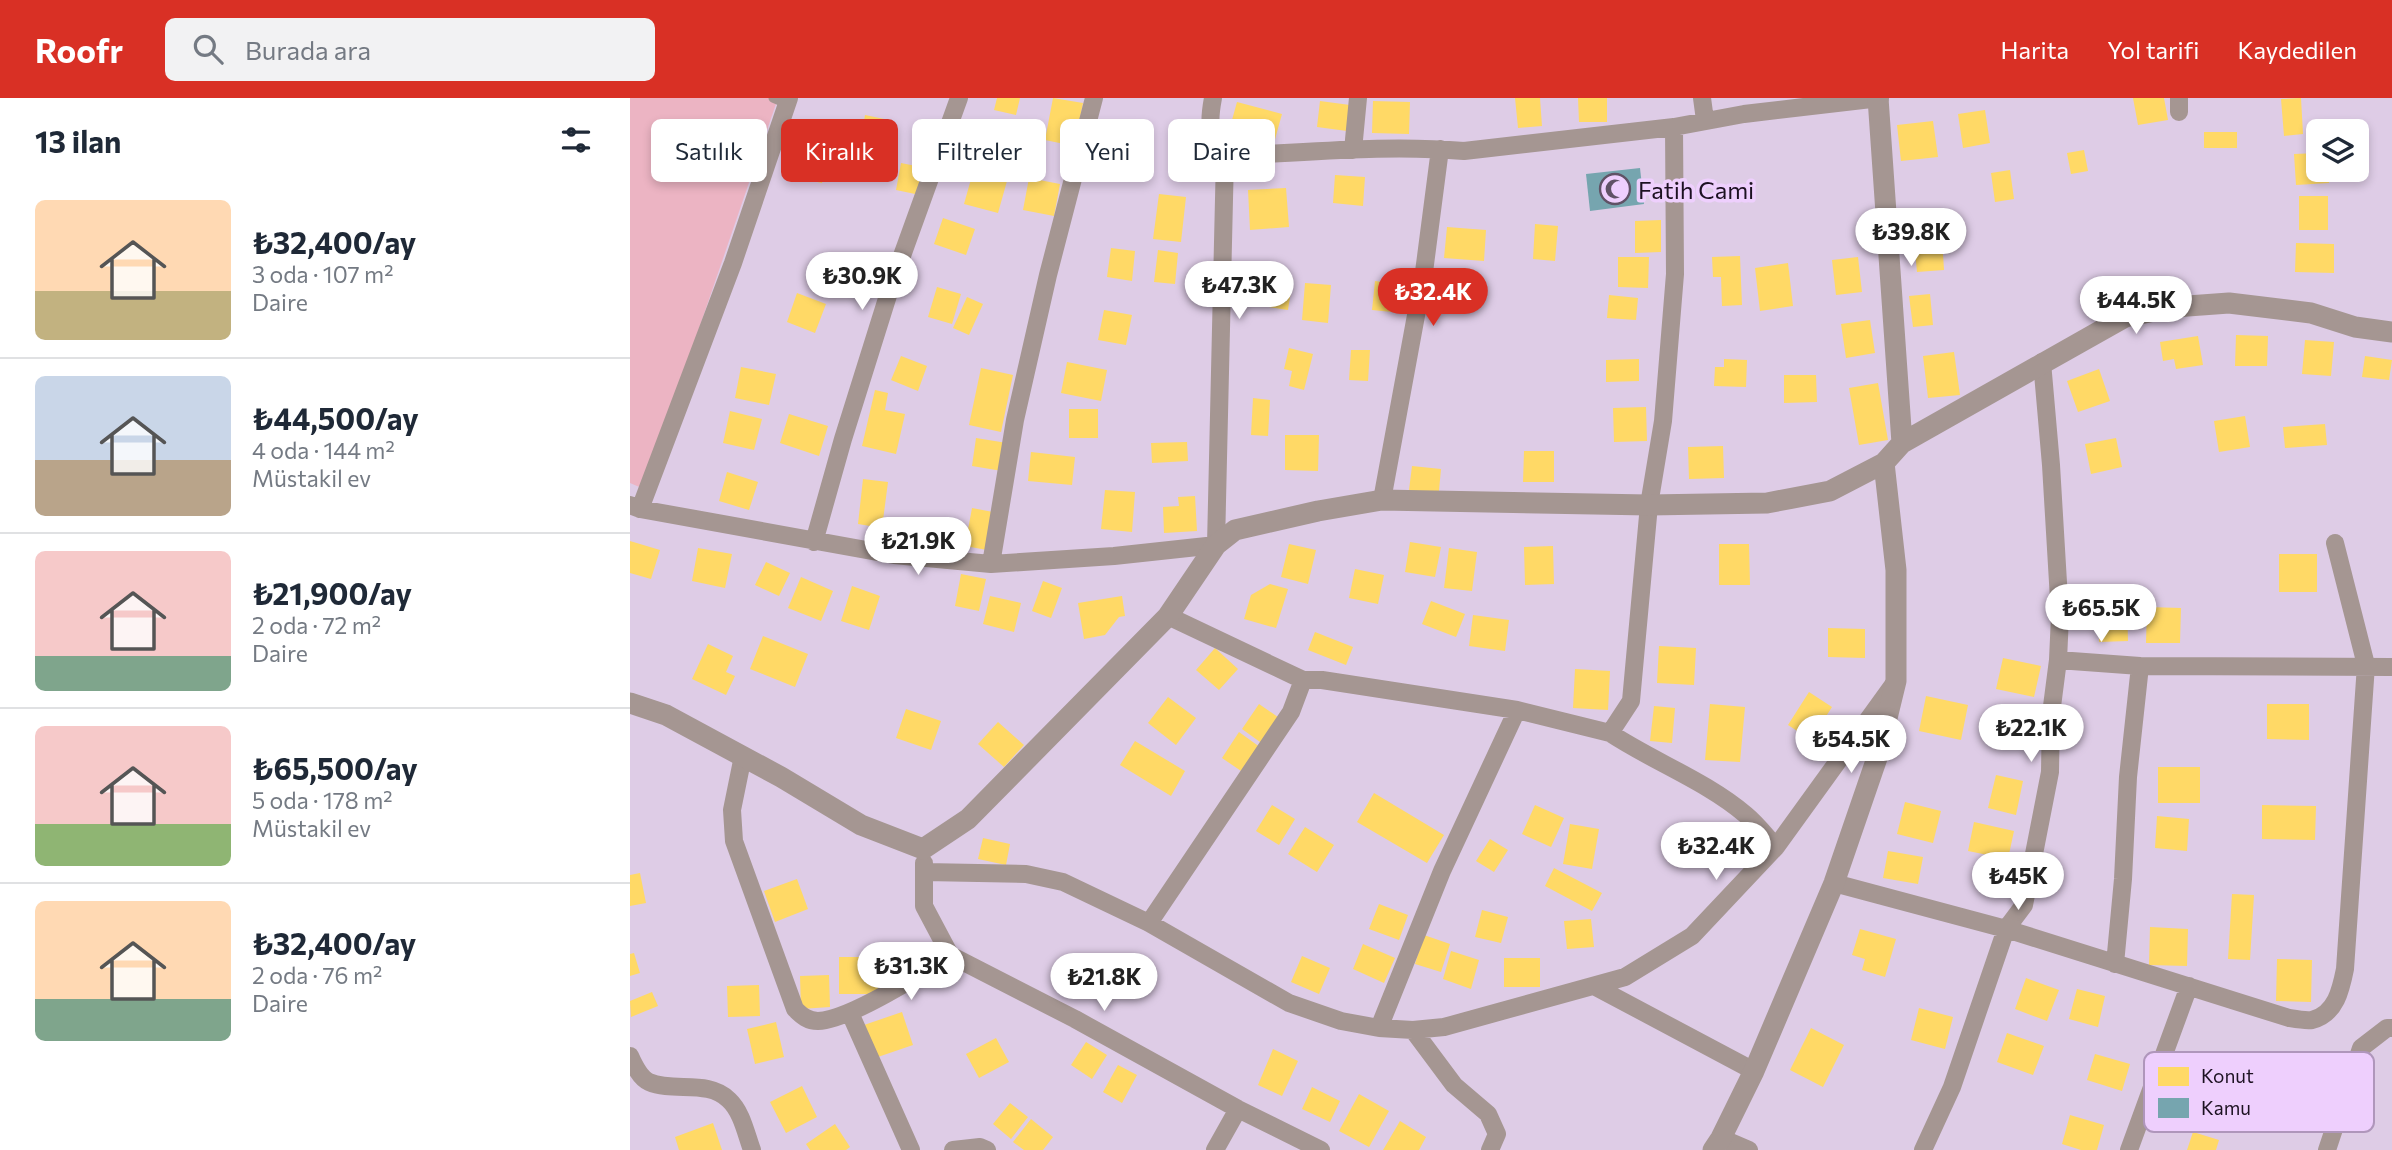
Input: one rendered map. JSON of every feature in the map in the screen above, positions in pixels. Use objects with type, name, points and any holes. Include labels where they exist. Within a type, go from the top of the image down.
[{"type":"street","points":[[814,542],[890,289],[959,98]]},
{"type":"street","points":[[991,564],[1015,420],[1048,275],[1094,98]]},
{"type":"street","points":[[1209,119],[1213,98]]},
{"type":"street","points":[[1353,150],[1358,98]]},
{"type":"street","points":[[1702,98],[1705,120]]},
{"type":"street","points":[[1275,154],[1353,150],[1464,151],[1674,127],[1705,120],[1879,98],[1902,443]]},
{"type":"street","points":[[783,100],[733,263],[635,507],[894,555],[991,564],[1216,545]]},
{"type":"street","points":[[1611,733],[1631,701],[1649,505],[1663,421],[1675,274],[1674,127]]},
{"type":"street","points":[[1382,500],[1424,272],[1440,149]]},
{"type":"street","points":[[1216,545],[1225,182]]},
{"type":"street","points":[[923,849],[968,819],[1168,616],[1216,545],[1235,530],[1382,500],[1649,505],[1767,503],[1830,491],[1884,463],[1902,443],[2125,317],[2174,307],[2229,303],[2311,313],[2355,327],[2392,332]]},
{"type":"street","points":[[1923,1150],[1952,1087],[2006,929],[2024,905],[2050,772],[2051,714],[2060,616],[2042,362]]},
{"type":"street","points":[[1749,1150],[1717,1144],[1754,1071],[1834,883],[1878,755],[1896,681],[1896,570],[1884,463]]},
{"type":"street","points":[[1834,883],[2006,929],[2289,1018],[2312,1020],[2326,1012],[2339,997],[2346,969],[2366,665],[2335,542]]},
{"type":"street","points":[[1168,616],[1303,680],[1322,680],[1517,710],[1611,733],[1643,754],[1700,784],[1746,815],[1776,847]]},
{"type":"street","points":[[2058,660],[2140,666],[2392,667]]},
{"type":"street","points":[[2115,964],[2123,879],[2127,777],[2140,666]]},
{"type":"street","points":[[1149,923],[1291,712],[1303,680]]},
{"type":"street","points":[[925,872],[1026,874],[1063,882],[1149,923],[1289,1003],[1341,1021],[1379,1028],[1413,1030],[1444,1027],[1597,987],[1625,977],[1692,936],[1776,847],[1896,681]]},
{"type":"street","points":[[630,703],[666,715],[743,756],[860,825],[923,849]]},
{"type":"street","points":[[1379,1028],[1442,871],[1517,710]]},
{"type":"street","points":[[743,756],[732,810],[734,841],[795,1009],[805,1019],[819,1021],[850,1013],[918,977],[950,955]]},
{"type":"street","points":[[923,849],[924,906],[950,955],[1075,1019],[1238,1109],[1321,1150]]},
{"type":"street","points":[[2165,1052],[2189,986]]},
{"type":"street","points":[[1597,987],[1754,1071]]},
{"type":"street","points":[[850,1013],[911,1150]]},
{"type":"street","points":[[2360,1052],[2386,1028],[2392,1028]]},
{"type":"street","points":[[1413,1030],[1454,1084],[1488,1114],[1497,1134],[1490,1150]]},
{"type":"street","points":[[630,1056],[636,1069],[648,1082],[716,1090],[729,1099],[738,1112],[752,1150]]},
{"type":"street","points":[[1215,1150],[1238,1109]]},
{"type":"street","points":[[2129,1150],[2144,1109]]},
{"type":"street","points":[[2327,1150],[2333,1132]]},
{"type":"street","points":[[953,1150],[980,1147],[987,1150]]},
{"type":"shaded area","points":[[630,98],[778,98],[767,130],[767,119],[651,119],[651,182],[749,182],[644,489],[630,483]]},
{"type":"building: Konut","points":[[997,98],[1020,98],[1016,115],[994,110]]},
{"type":"building: Konut","points":[[1053,98],[1083,103],[1080,119],[1060,119],[1060,143],[1046,140]]},
{"type":"building: Konut","points":[[1515,98],[1540,98],[1542,126],[1518,128]]},
{"type":"building: Konut","points":[[1578,98],[1607,98],[1607,122],[1579,122]]},
{"type":"building: Konut","points":[[2133,98],[2164,98],[2168,120],[2138,125]]},
{"type":"building: Konut","points":[[2301,98],[2303,134],[2284,136],[2281,99]]},
{"type":"building: Konut","points":[[1320,101],[1350,105],[1347,131],[1317,127]]},
{"type":"building: Konut","points":[[1373,101],[1410,102],[1409,134],[1372,133]]},
{"type":"building: Konut","points":[[1237,102],[1282,114],[1275,139],[1275,119],[1232,119]]},
{"type":"building: Konut","points":[[1985,110],[1990,143],[1963,148],[1958,114]]},
{"type":"building: Konut","points":[[865,115],[884,119],[864,119]]},
{"type":"building: Konut","points":[[1933,121],[1938,157],[1901,161],[1897,125]]},
{"type":"building: Konut","points":[[2204,132],[2237,132],[2237,148],[2204,148]]},
{"type":"building: Konut","points":[[2084,150],[2088,171],[2071,174],[2067,153]]},
{"type":"building: Konut","points":[[2294,154],[2306,154],[2306,182],[2329,183],[2296,185]]},
{"type":"building: Konut","points":[[901,163],[912,165],[912,182],[923,182],[920,195],[896,190]]},
{"type":"building: Konut","points":[[2010,170],[2014,199],[1995,202],[1991,173]]},
{"type":"building: Konut","points":[[1335,175],[1365,177],[1363,206],[1333,203]]},
{"type":"building: Konut","points":[[970,182],[1007,182],[998,213],[964,204]]},
{"type":"building: Konut","points":[[1028,182],[1060,184],[1054,216],[1023,210]]},
{"type":"building: Konut","points":[[1286,188],[1289,227],[1250,230],[1248,190]]},
{"type":"building: Konut","points":[[1159,194],[1186,197],[1181,242],[1153,239]]},
{"type":"building: Konut","points":[[2299,196],[2328,196],[2328,230],[2299,230]]},
{"type":"building: Konut","points":[[943,218],[975,229],[966,255],[934,244]]},
{"type":"building: Konut","points":[[1661,220],[1661,252],[1635,253],[1635,221]]},
{"type":"building: Konut","points":[[1535,224],[1558,226],[1555,261],[1533,259]]},
{"type":"building: Konut","points":[[1447,227],[1486,230],[1484,261],[1444,258]]},
{"type":"building: Konut","points":[[1942,238],[1944,270],[1917,272],[1914,240]]},
{"type":"building: Konut","points":[[2296,243],[2334,244],[2334,273],[2295,272]]},
{"type":"building: Konut","points":[[1111,248],[1135,251],[1132,281],[1107,277]]},
{"type":"building: Konut","points":[[1158,250],[1178,253],[1175,284],[1154,282]]},
{"type":"building: Konut","points":[[1740,256],[1742,305],[1722,306],[1721,277],[1713,277],[1712,257]]},
{"type":"building: Konut","points":[[1618,257],[1649,257],[1648,288],[1618,287]]},
{"type":"building: Konut","points":[[1858,257],[1862,292],[1836,295],[1832,260]]},
{"type":"building: Konut","points":[[1788,263],[1793,306],[1760,311],[1755,268]]},
{"type":"building: Konut","points":[[1261,272],[1293,278],[1288,310],[1255,305]]},
{"type":"building: Konut","points":[[1375,281],[1406,285],[1402,313],[1372,310]]},
{"type":"building: Konut","points":[[1305,283],[1331,285],[1328,323],[1302,320]]},
{"type":"building: Konut","points":[[937,287],[961,294],[952,324],[928,317]]},
{"type":"building: Konut","points":[[797,293],[826,304],[815,333],[787,322]]},
{"type":"building: Konut","points":[[1930,294],[1933,325],[1913,327],[1909,296]]},
{"type":"building: Konut","points":[[1609,295],[1638,298],[1636,320],[1607,318]]},
{"type":"building: Konut","points":[[967,297],[983,304],[969,335],[953,328]]},
{"type":"building: Konut","points":[[1104,310],[1132,315],[1126,345],[1098,340]]},
{"type":"building: Konut","points":[[1870,320],[1875,353],[1846,358],[1841,324]]},
{"type":"building: Konut","points":[[2236,335],[2268,336],[2267,366],[2235,366]]},
{"type":"building: Konut","points":[[2198,336],[2203,365],[2176,369],[2174,359],[2163,361],[2160,342]]},
{"type":"building: Konut","points":[[2305,340],[2334,342],[2331,376],[2302,374]]},
{"type":"building: Konut","points":[[1289,348],[1313,354],[1304,390],[1289,386],[1292,371],[1284,369]]},
{"type":"building: Konut","points":[[1351,350],[1370,350],[1368,381],[1349,380]]},
{"type":"building: Konut","points":[[1954,352],[1960,395],[1928,398],[1923,356]]},
{"type":"building: Konut","points":[[901,356],[927,366],[918,391],[891,380]]},
{"type":"building: Konut","points":[[2365,356],[2392,360],[2389,380],[2362,377]]},
{"type":"building: Konut","points":[[1639,359],[1639,381],[1606,382],[1606,360]]},
{"type":"building: Konut","points":[[1724,359],[1747,360],[1746,387],[1714,386],[1715,367],[1724,367]]},
{"type":"building: Konut","points":[[1067,362],[1107,370],[1101,401],[1061,393]]},
{"type":"building: Konut","points":[[741,367],[776,374],[769,405],[735,398]]},
{"type":"building: Konut","points":[[981,368],[1013,375],[1001,432],[969,425]]},
{"type":"building: Konut","points":[[2099,369],[2110,401],[2078,412],[2067,381]]},
{"type":"building: Konut","points":[[1784,375],[1816,375],[1817,402],[1784,403]]},
{"type":"building: Konut","points":[[1878,383],[1888,440],[1859,445],[1849,388]]},
{"type":"building: Konut","points":[[875,390],[888,393],[885,410],[905,414],[896,454],[862,446]]},
{"type":"building: Konut","points":[[1253,398],[1270,400],[1268,436],[1251,435]]},
{"type":"building: Konut","points":[[1646,407],[1647,441],[1614,442],[1613,408]]},
{"type":"building: Konut","points":[[1069,409],[1098,409],[1098,438],[1069,438]]},
{"type":"building: Konut","points":[[730,411],[762,419],[754,450],[723,443]]},
{"type":"building: Konut","points":[[789,414],[828,426],[819,456],[780,443]]},
{"type":"building: Konut","points":[[2245,416],[2250,447],[2219,452],[2214,421]]},
{"type":"building: Konut","points":[[2325,424],[2327,445],[2285,448],[2283,427]]},
{"type":"building: Konut","points":[[1285,435],[1319,435],[1318,471],[1285,470]]},
{"type":"building: Konut","points":[[976,438],[1007,443],[1002,471],[972,466]]},
{"type":"building: Konut","points":[[2116,438],[2122,467],[2091,474],[2085,444]]},
{"type":"building: Konut","points":[[1187,442],[1188,461],[1152,463],[1151,443]]},
{"type":"building: Konut","points":[[1723,446],[1724,478],[1689,479],[1688,447]]},
{"type":"building: Konut","points":[[1524,451],[1554,451],[1554,482],[1523,482]]},
{"type":"building: Konut","points":[[1031,452],[1075,457],[1072,485],[1028,481]]},
{"type":"building: Konut","points":[[1412,466],[1441,469],[1438,501],[1408,498]]},
{"type":"building: Konut","points":[[727,472],[758,482],[749,510],[719,501]]},
{"type":"building: Konut","points":[[863,479],[888,482],[882,528],[858,524]]},
{"type":"building: Konut","points":[[1105,490],[1135,492],[1132,532],[1101,529]]},
{"type":"building: Konut","points":[[1195,496],[1197,531],[1164,533],[1163,507],[1179,506],[1178,497]]},
{"type":"building: Konut","points":[[972,508],[993,512],[987,550],[965,546]]},
{"type":"building: Konut","points":[[630,541],[660,550],[651,579],[630,573]]},
{"type":"building: Konut","points":[[1410,542],[1441,547],[1435,577],[1405,572]]},
{"type":"building: Konut","points":[[1289,544],[1316,550],[1308,584],[1281,577]]},
{"type":"building: Konut","points":[[1719,544],[1749,544],[1750,585],[1719,585]]},
{"type":"building: Konut","points":[[1553,546],[1554,584],[1525,585],[1524,547]]},
{"type":"building: Konut","points":[[698,548],[732,554],[725,588],[692,581]]},
{"type":"building: Konut","points":[[1449,548],[1477,552],[1472,591],[1444,588]]},
{"type":"building: Konut","points":[[2279,554],[2317,554],[2317,592],[2279,592]]},
{"type":"building: Konut","points":[[766,562],[790,573],[779,596],[755,585]]},
{"type":"building: Konut","points":[[1355,569],[1384,575],[1378,604],[1349,598]]},
{"type":"building: Konut","points":[[961,574],[986,579],[979,611],[955,606]]},
{"type":"building: Konut","points":[[801,577],[833,591],[821,621],[788,608]]},
{"type":"building: Konut","points":[[1043,581],[1062,588],[1051,618],[1032,611]]},
{"type":"building: Konut","points":[[1270,584],[1288,589],[1276,628],[1244,619],[1251,595]]},
{"type":"building: Konut","points":[[852,586],[880,596],[869,630],[841,621]]},
{"type":"building: Konut","points":[[990,596],[1021,603],[1014,632],[983,624]]},
{"type":"building: Konut","points":[[1122,596],[1125,616],[1119,617],[1105,635],[1084,639],[1078,603]]},
{"type":"building: Konut","points":[[1431,601],[1465,614],[1456,637],[1422,624]]},
{"type":"building: Konut","points":[[2127,604],[2128,641],[2099,642],[2098,605]]},
{"type":"building: Konut","points":[[2147,607],[2181,608],[2180,643],[2146,643]]},
{"type":"building: Konut","points":[[1473,615],[1509,620],[1505,651],[1469,646]]},
{"type":"building: Konut","points":[[1828,628],[1865,629],[1865,658],[1828,657]]},
{"type":"building: Konut","points":[[1315,632],[1353,647],[1346,665],[1308,650]]},
{"type":"building: Konut","points":[[763,636],[808,654],[795,687],[750,669]]},
{"type":"building: Konut","points":[[708,644],[733,656],[726,672],[735,676],[726,695],[692,679]]},
{"type":"building: Konut","points":[[1659,646],[1696,648],[1694,685],[1657,683]]},
{"type":"building: Konut","points":[[1215,648],[1238,669],[1219,690],[1196,670]]},
{"type":"building: Konut","points":[[2003,658],[2041,666],[2034,697],[1996,689]]},
{"type":"building: Konut","points":[[1575,669],[1610,671],[1608,710],[1573,708]]},
{"type":"building: Konut","points":[[1809,692],[1832,707],[1811,740],[1788,725]]},
{"type":"building: Konut","points":[[1926,696],[1968,705],[1961,740],[1919,731]]},
{"type":"building: Konut","points":[[1168,697],[1196,718],[1176,745],[1148,723]]},
{"type":"building: Konut","points":[[1259,704],[1285,722],[1267,747],[1242,729]]},
{"type":"building: Konut","points":[[1710,704],[1745,707],[1740,762],[1705,760]]},
{"type":"building: Konut","points":[[2267,704],[2309,704],[2309,740],[2267,739]]},
{"type":"building: Konut","points":[[1654,706],[1675,708],[1672,743],[1650,741]]},
{"type":"building: Konut","points":[[906,709],[941,721],[931,750],[896,738]]},
{"type":"building: Konut","points":[[998,722],[1024,745],[1004,767],[978,744]]},
{"type":"building: Konut","points":[[1239,732],[1264,750],[1247,775],[1222,758]]},
{"type":"building: Konut","points":[[1135,741],[1185,771],[1171,796],[1120,765]]},
{"type":"building: Konut","points":[[2158,767],[2200,767],[2200,803],[2158,803]]},
{"type":"building: Konut","points":[[1996,775],[2023,781],[2016,815],[1988,808]]},
{"type":"building: Konut","points":[[1374,793],[1444,835],[1427,863],[1357,822]]},
{"type":"building: Konut","points":[[1905,802],[1941,811],[1933,843],[1897,834]]},
{"type":"building: Konut","points":[[1272,805],[1295,819],[1279,845],[1256,831]]},
{"type":"building: Konut","points":[[1535,805],[1564,818],[1551,847],[1522,834]]},
{"type":"building: Konut","points":[[2262,805],[2316,806],[2315,840],[2262,839]]},
{"type":"building: Konut","points":[[2157,816],[2189,819],[2187,851],[2155,848]]},
{"type":"building: Konut","points":[[1974,822],[2014,831],[2008,859],[1968,851]]},
{"type":"building: Konut","points":[[1570,824],[1599,829],[1592,869],[1563,864]]},
{"type":"building: Konut","points":[[1305,827],[1334,845],[1317,872],[1288,854]]},
{"type":"building: Konut","points":[[983,838],[1010,844],[1006,865],[978,859]]},
{"type":"building: Konut","points":[[1490,839],[1508,850],[1494,872],[1476,861]]},
{"type":"building: Konut","points":[[1888,851],[1923,857],[1918,884],[1883,878]]},
{"type":"building: Konut","points":[[1554,868],[1602,893],[1592,911],[1545,886]]},
{"type":"building: Konut","points":[[640,873],[646,903],[630,906],[630,875]]},
{"type":"building: Konut","points":[[797,879],[808,909],[775,922],[764,891]]},
{"type":"building: Konut","points":[[2232,894],[2254,895],[2250,960],[2228,959]]},
{"type":"building: Konut","points":[[1379,904],[1408,915],[1399,940],[1369,929]]},
{"type":"building: Konut","points":[[1482,910],[1508,917],[1501,943],[1475,937]]},
{"type":"building: Konut","points":[[1591,919],[1594,947],[1567,949],[1564,921]]},
{"type":"building: Konut","points":[[2150,927],[2188,929],[2187,966],[2149,965]]},
{"type":"building: Konut","points":[[1860,929],[1896,939],[1885,977],[1862,970],[1865,959],[1852,955]]},
{"type":"building: Konut","points":[[1424,935],[1450,944],[1441,972],[1415,964]]},
{"type":"building: Konut","points":[[1363,944],[1395,958],[1384,983],[1353,969]]},
{"type":"building: Konut","points":[[1451,951],[1479,960],[1471,989],[1443,979]]},
{"type":"building: Konut","points":[[634,953],[640,973],[630,976],[630,954]]},
{"type":"building: Konut","points":[[1302,956],[1330,968],[1319,994],[1291,982]]},
{"type":"building: Konut","points":[[839,957],[878,957],[878,994],[839,994]]},
{"type":"building: Konut","points":[[1504,958],[1540,958],[1540,987],[1504,987]]},
{"type":"building: Konut","points":[[2277,959],[2312,960],[2311,1002],[2276,1001]]},
{"type":"building: Konut","points":[[829,975],[830,1007],[801,1009],[800,976]]},
{"type":"building: Konut","points":[[2026,978],[2059,990],[2047,1021],[2015,1009]]},
{"type":"building: Konut","points":[[759,985],[760,1016],[728,1017],[727,986]]},
{"type":"building: Konut","points":[[2077,989],[2105,996],[2098,1027],[2069,1019]]},
{"type":"building: Konut","points":[[652,992],[658,1006],[631,1017],[630,1001]]},
{"type":"building: Konut","points":[[1919,1008],[1953,1017],[1945,1049],[1911,1040]]},
{"type":"building: Konut","points":[[902,1012],[913,1045],[875,1058],[864,1025]]},
{"type":"building: Konut","points":[[776,1022],[784,1057],[755,1064],[747,1029]]},
{"type":"building: Konut","points":[[1811,1028],[1844,1045],[1823,1087],[1790,1070]]},
{"type":"building: Konut","points":[[2007,1033],[2044,1046],[2033,1075],[1997,1062]]},
{"type":"building: Konut","points":[[996,1038],[1009,1062],[979,1078],[966,1054]]},
{"type":"building: Konut","points":[[1086,1042],[1107,1055],[1092,1079],[1071,1065]]},
{"type":"building: Konut","points":[[1273,1049],[1298,1061],[1282,1096],[1258,1085]]},
{"type":"building: Konut","points":[[2095,1054],[2130,1064],[2122,1091],[2087,1080]]},
{"type":"building: Konut","points":[[1118,1065],[1137,1075],[1122,1103],[1103,1092]]},
{"type":"building: Konut","points":[[802,1086],[817,1117],[786,1133],[770,1102]]},
{"type":"building: Konut","points":[[1312,1087],[1340,1101],[1330,1122],[1302,1109]]},
{"type":"building: Konut","points":[[1359,1094],[1389,1111],[1369,1147],[1339,1131]]},
{"type":"building: Konut","points":[[1010,1103],[1028,1117],[1011,1139],[993,1124]]},
{"type":"building: Konut","points":[[2070,1115],[2104,1125],[2097,1150],[2081,1150],[2062,1144]]},
{"type":"building: Konut","points":[[1031,1119],[1053,1137],[1043,1150],[1024,1150],[1013,1142]]},
{"type":"building: Konut","points":[[1400,1121],[1426,1137],[1419,1150],[1383,1150]]},
{"type":"building: Konut","points":[[713,1123],[722,1150],[679,1150],[675,1137]]},
{"type":"building: Konut","points":[[835,1124],[850,1147],[846,1150],[810,1150],[806,1144]]},
{"type":"building: Konut","points":[[2193,1132],[2219,1140],[2216,1150],[2187,1150]]},
{"type":"building: Kamu","name":"Fatih Cami","points":[[1640,168],[1644,204],[1590,211],[1586,174]]},
{"type":"place","name":"Fatih Cami","points":[[1615,189]]}]
